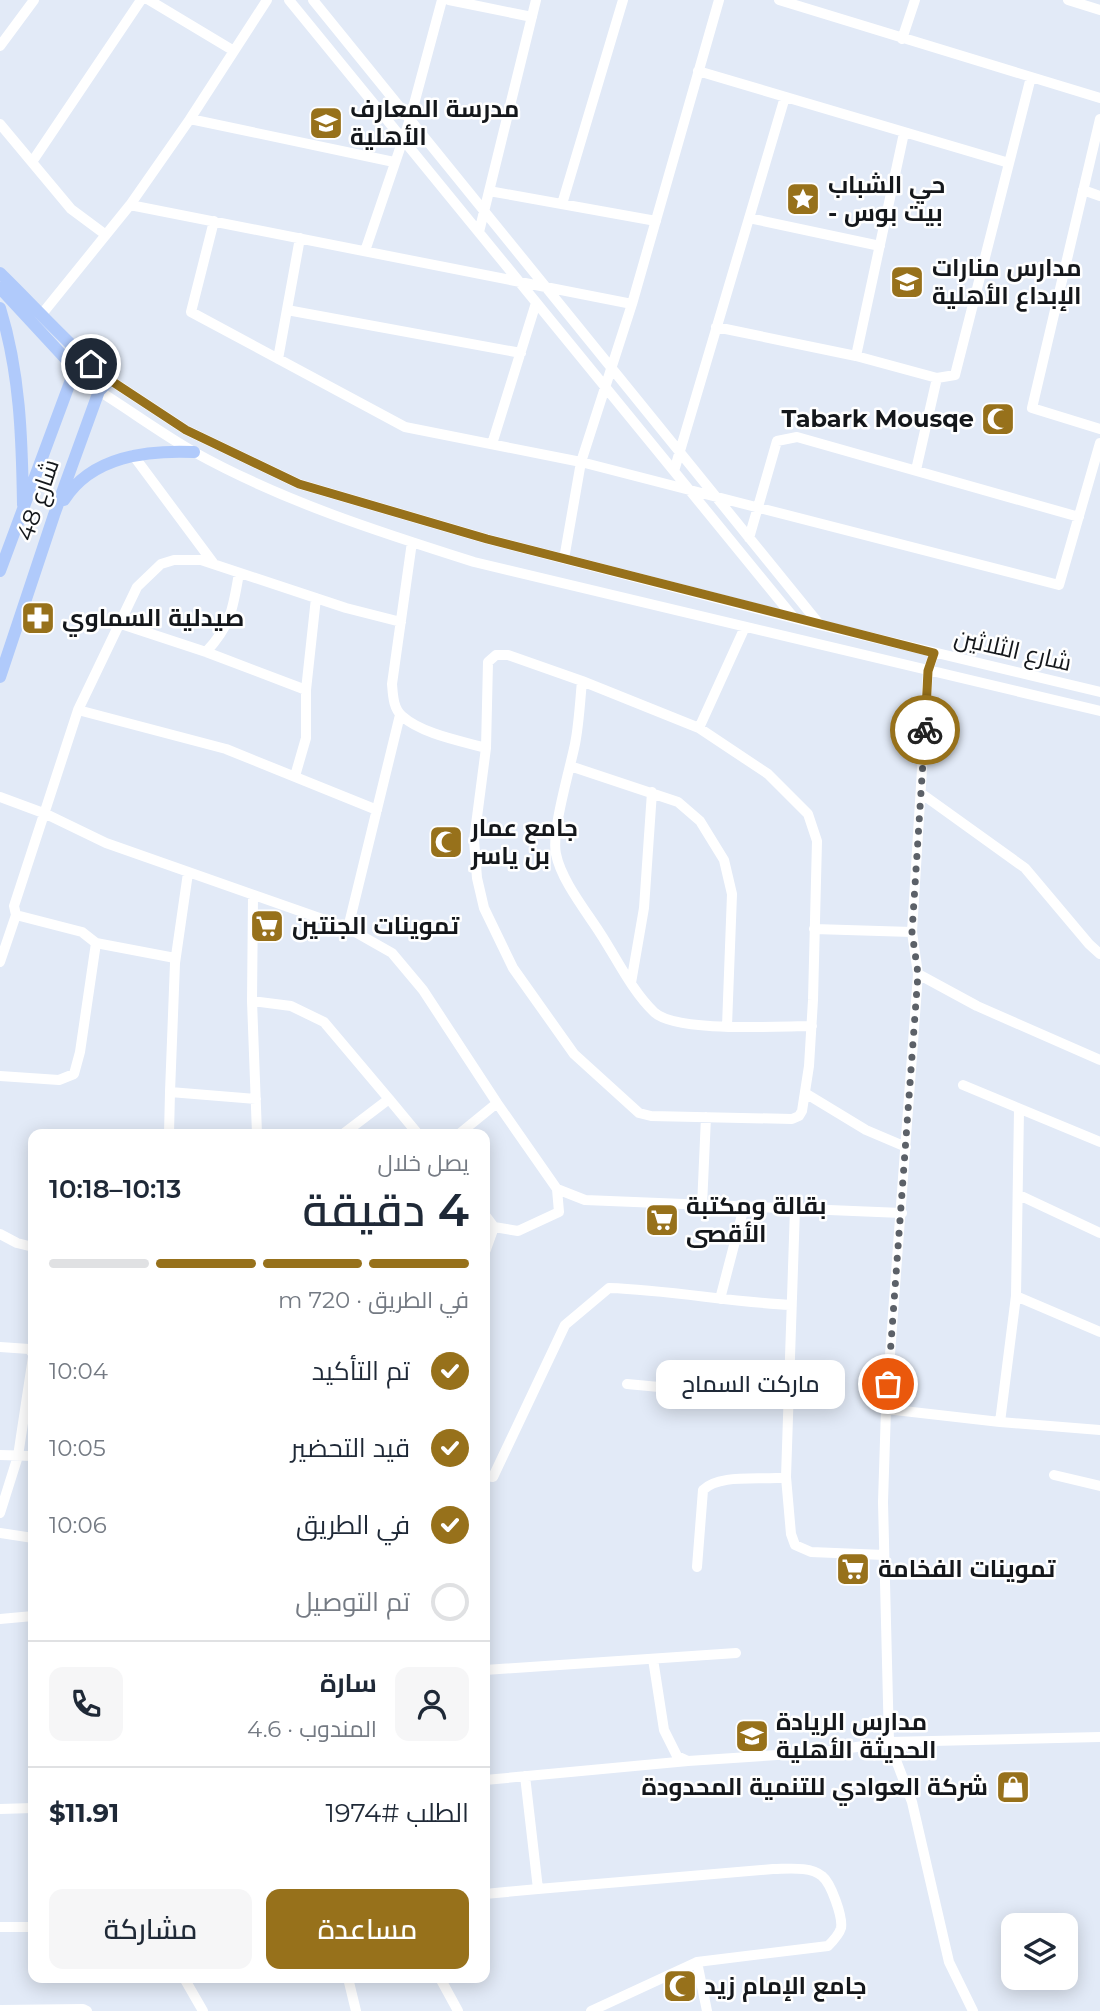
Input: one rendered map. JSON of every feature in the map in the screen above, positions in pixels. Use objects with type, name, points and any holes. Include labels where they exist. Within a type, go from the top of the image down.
[{"type":"main road","name":"شارع الثلاثين","points":[[0,273],[73,349],[110,380]]},
{"type":"main road","name":"شارع الثلاثين","points":[[0,288],[99,391]]},
{"type":"main road","points":[[0,308],[17,381],[22,441],[23,512]]},
{"type":"main road","name":"شارع 48","points":[[0,571],[75,369],[73,349]]},
{"type":"main road","name":"شارع 48","points":[[0,677],[99,391],[110,380]]},
{"type":"main road","points":[[54,515],[71,489],[96,470],[133,455],[164,451],[194,452]]},
{"type":"street","points":[[0,46],[34,0]]},
{"type":"street","points":[[32,162],[141,0]]},
{"type":"street","points":[[149,0],[234,51]]},
{"type":"street","points":[[42,314],[130,205],[267,0]]},
{"type":"street","points":[[289,0],[794,618]]},
{"type":"street","points":[[313,0],[820,625]]},
{"type":"street","points":[[365,251],[410,119],[442,0]]},
{"type":"street","points":[[449,0],[532,17]]},
{"type":"street","points":[[478,232],[536,0]]},
{"type":"street","points":[[562,204],[623,0]]},
{"type":"street","points":[[564,559],[582,462],[632,304],[719,0]]},
{"type":"street","points":[[779,0],[820,6],[902,39],[1100,98]]},
{"type":"street","points":[[902,39],[915,0]]},
{"type":"street","points":[[1068,0],[1100,10]]},
{"type":"street","points":[[698,71],[1009,163]]},
{"type":"street","points":[[716,327],[856,356],[937,378],[955,375],[1031,77]]},
{"type":"street","points":[[674,471],[785,97]]},
{"type":"street","points":[[190,118],[394,162]]},
{"type":"street","points":[[1100,119],[1032,408],[1100,429]]},
{"type":"street","points":[[0,124],[71,209],[106,235]]},
{"type":"street","points":[[856,356],[904,133]]},
{"type":"street","points":[[1083,190],[1100,196]]},
{"type":"street","points":[[489,191],[656,221]]},
{"type":"street","points":[[130,205],[632,304]]},
{"type":"street","points":[[749,218],[880,246]]},
{"type":"street","points":[[214,221],[191,312],[405,426],[582,462],[1059,585],[1100,443]]},
{"type":"street","points":[[278,359],[300,238]]},
{"type":"street","points":[[492,444],[536,303]]},
{"type":"street","points":[[287,310],[521,353]]},
{"type":"street","points":[[916,470],[937,378]]},
{"type":"street","name":"شارع الثلاثين","points":[[110,380],[186,430],[299,484],[564,559],[820,625],[1100,692]]},
{"type":"street","name":"شارع الثلاثين","points":[[99,391],[194,452],[295,500],[474,562],[1100,710]]},
{"type":"street","points":[[749,537],[777,441],[797,437],[1079,517]]},
{"type":"street","points":[[133,455],[214,564]]},
{"type":"street","points":[[412,542],[392,684],[393,700],[400,715],[439,735],[486,748]]},
{"type":"street","points":[[0,962],[16,915],[14,905],[78,710],[137,587],[161,564],[184,559],[201,560],[316,598],[401,622]]},
{"type":"street","points":[[206,652],[224,632],[234,604],[239,573]]},
{"type":"street","points":[[295,776],[306,738],[306,690],[316,598]]},
{"type":"street","points":[[118,623],[206,652],[306,690]]},
{"type":"street","points":[[699,728],[745,627]]},
{"type":"street","points":[[934,653],[928,671],[912,932],[918,974],[886,1409],[883,1502],[888,1742],[912,1802],[949,1962],[973,2011]]},
{"type":"street","points":[[496,655],[508,655],[582,681],[699,728],[768,774],[808,814],[817,841],[812,1026],[809,1066],[799,1116],[792,1119],[651,1116],[639,1113],[574,1054],[513,968],[484,908],[477,878],[474,840],[486,748],[488,662],[496,655]]},
{"type":"street","points":[[582,681],[570,766],[558,822],[556,854],[567,881],[631,983],[655,1013],[681,1023],[812,1026]]},
{"type":"street","points":[[78,710],[226,749],[377,810]]},
{"type":"street","points":[[348,928],[400,715]]},
{"type":"street","points":[[570,766],[678,802],[700,821],[724,860],[732,894],[727,1026]]},
{"type":"street","points":[[631,983],[644,908],[652,792]]},
{"type":"street","points":[[922,794],[1025,868],[1100,954]]},
{"type":"street","points":[[0,797],[46,814],[106,843],[348,928],[391,953],[423,990],[496,1103],[557,1189],[559,1212],[518,1231],[494,1227],[490,1222]]},
{"type":"street","points":[[169,1129],[175,958],[188,873]]},
{"type":"street","points":[[253,896],[252,1001],[257,1129]]},
{"type":"street","points":[[16,915],[82,932],[96,943],[175,958]]},
{"type":"street","points":[[814,929],[912,932]]},
{"type":"street","points":[[0,1076],[59,1080],[74,1074],[80,1052],[96,943]]},
{"type":"street","points":[[918,974],[976,1006],[1100,1060]]},
{"type":"street","points":[[252,1001],[291,1006],[324,1021],[414,1129]]},
{"type":"street","points":[[964,1085],[1018,1110],[1100,1142]]},
{"type":"street","points":[[170,1092],[256,1099]]},
{"type":"street","points":[[805,1093],[866,1130],[906,1147]]},
{"type":"street","points":[[350,1129],[389,1099]]},
{"type":"street","points":[[465,1129],[496,1103]]},
{"type":"street","points":[[1000,1422],[1016,1296],[1018,1110]]},
{"type":"street","points":[[702,1206],[706,1117]]},
{"type":"street","points":[[557,1189],[585,1200],[902,1213]]},
{"type":"street","points":[[1018,1195],[1100,1233]]},
{"type":"street","points":[[720,1299],[744,1207]]},
{"type":"street","points":[[795,1208],[786,1477],[791,1534],[795,1545],[811,1552],[884,1555]]},
{"type":"street","points":[[490,1238],[494,1227]]},
{"type":"street","points":[[0,1234],[28,1246]]},
{"type":"street","points":[[490,1477],[494,1477],[565,1325],[609,1288],[791,1305]]},
{"type":"street","points":[[1016,1296],[1100,1332]]},
{"type":"street","points":[[0,1347],[28,1352]]},
{"type":"street","points":[[627,1384],[788,1399]]},
{"type":"street","points":[[0,1513],[18,1456],[28,1387]]},
{"type":"street","points":[[886,1409],[1100,1430]]},
{"type":"street","points":[[0,1455],[28,1456]]},
{"type":"street","points":[[1054,1475],[1100,1486]]},
{"type":"street","points":[[697,1567],[703,1490],[709,1484],[723,1481],[786,1477]]},
{"type":"street","points":[[0,1533],[28,1537]]},
{"type":"street","points":[[0,1619],[28,1616]]},
{"type":"street","points":[[490,1671],[736,1653]]},
{"type":"street","points":[[653,1659],[664,1730],[677,1756],[688,1761]]},
{"type":"street","points":[[490,1780],[688,1761],[824,1752],[888,1742],[1100,1737]]},
{"type":"street","points":[[525,1776],[538,1889]]},
{"type":"street","points":[[0,1809],[28,1808]]},
{"type":"street","points":[[490,1894],[773,1869],[807,1869],[822,1875],[833,1891],[841,1926],[828,1946],[697,1962],[609,2007],[591,2011]]},
{"type":"street","points":[[0,1927],[28,1927]]},
{"type":"street","points":[[697,1962],[706,2011]]},
{"type":"street","points":[[187,1983],[203,2011]]},
{"type":"street","points":[[349,1983],[356,2011]]},
{"type":"street","points":[[443,1983],[458,2011]]},
{"type":"street","points":[[0,2010],[87,2011]]},
{"type":"way so far","points":[[888,1384],[918,974],[912,932],[925,730]]},
{"type":"place","name":"مدرسة المعارف الأهلية","points":[[326,123]]},
{"type":"place","name":"حي الشباب - بيت بوس","points":[[803,199]]},
{"type":"place","name":"مدارس منارات الإبداع الأهلية","points":[[907,282]]},
{"type":"place","name":"Tabark Mousqe","points":[[998,419]]},
{"type":"place","name":"صيدلية السماوي","points":[[38,618]]},
{"type":"place","name":"جامع عمار بن ياسر","points":[[446,842]]},
{"type":"place","name":"تموينات الجنتين","points":[[267,926]]},
{"type":"place","name":"بقالة ومكتبة الأقصى","points":[[662,1220]]},
{"type":"place","name":"ماركت السماح","points":[[888,1384]]},
{"type":"place","name":"تموينات الفخامة","points":[[853,1569]]},
{"type":"place","name":"مدارس الريادة الحديثة الأهلية","points":[[752,1736]]},
{"type":"place","name":"شركة العوادي للتنمية المحدودة","points":[[1013,1787]]},
{"type":"place","name":"جامع الإمام زيد","points":[[680,1986]]},
{"type":"route","points":[[91,364],[110,380],[186,430],[299,484],[487,539],[934,653],[928,671],[925,730]]}]
